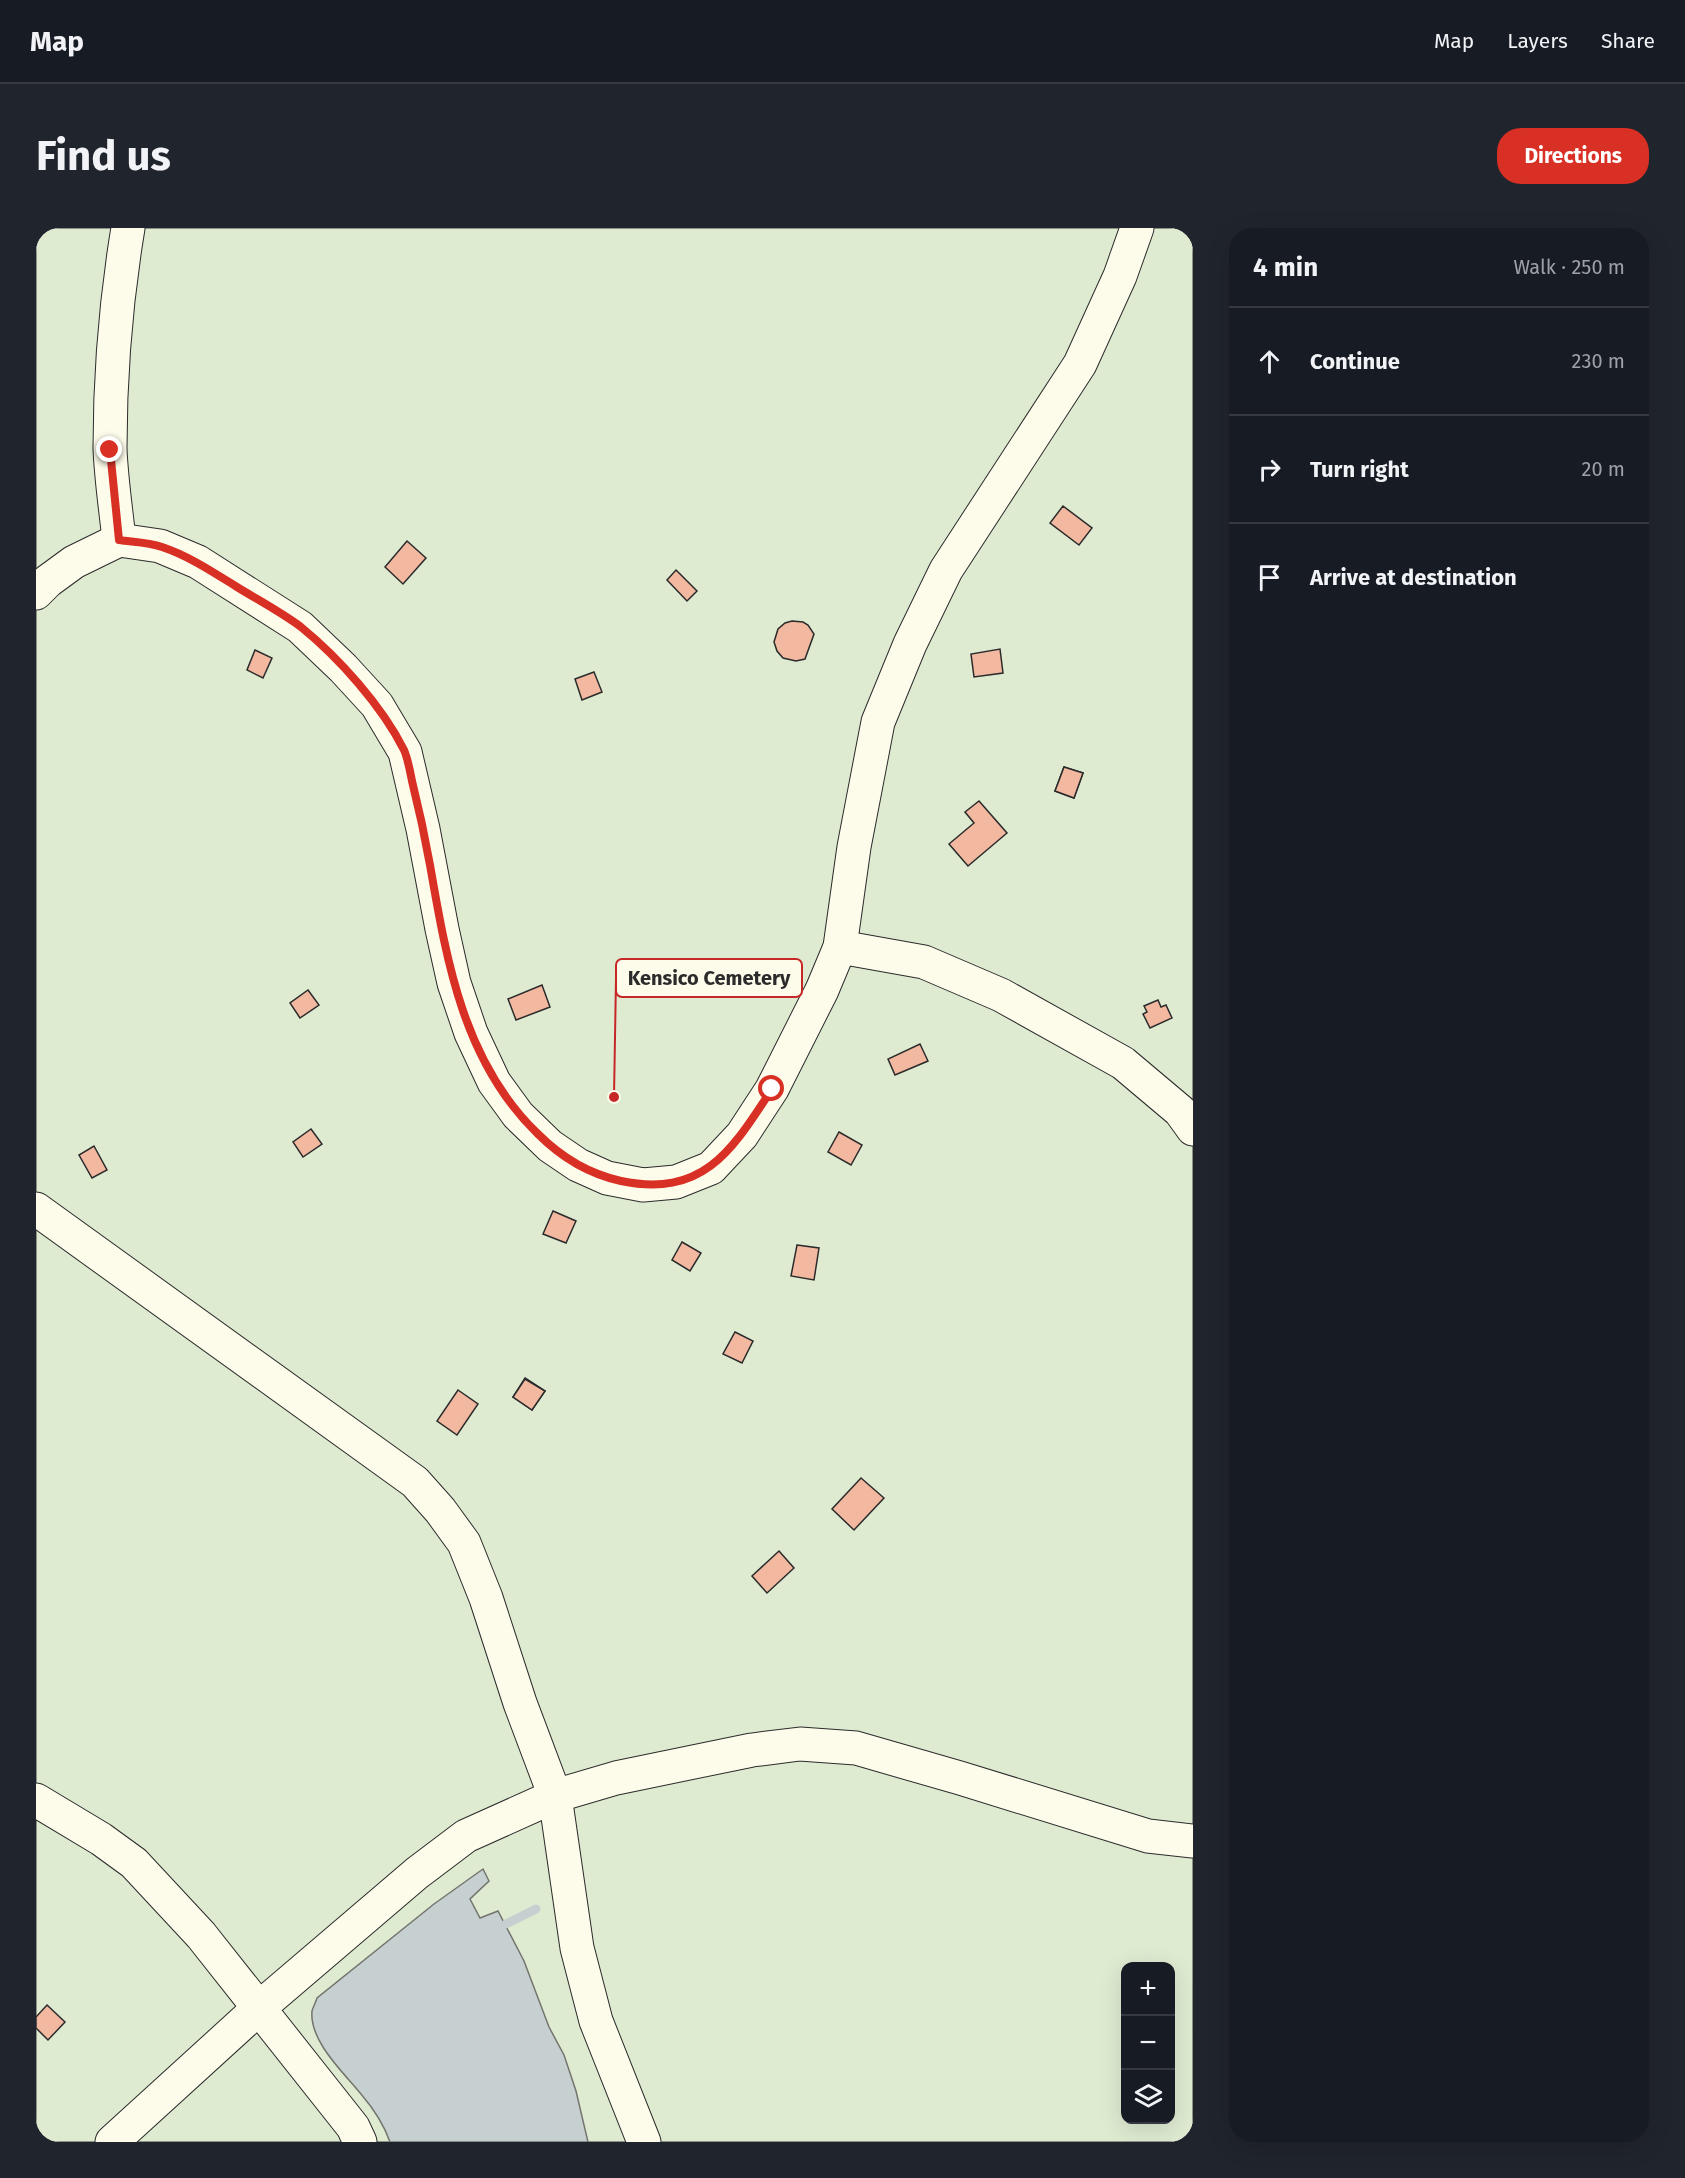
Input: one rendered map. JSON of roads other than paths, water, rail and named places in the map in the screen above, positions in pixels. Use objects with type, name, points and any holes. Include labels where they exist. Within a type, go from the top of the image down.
[{"type":"lane","points":[[119,540],[110,450],[114,360],[128,228]]},
{"type":"lane","points":[[36,592],[74,562],[119,540],[160,546],[198,562],[300,627],[377,705],[405,752],[454,983],[471,1033],[494,1082],[518,1115],[550,1146],[578,1165],[607,1178],[643,1185],[676,1182],[711,1168],[742,1135],[772,1089],[822,990],[840,947],[854,847],[878,722],[906,653],[946,570],[1080,364],[1120,276],[1137,228]]},
{"type":"lane","points":[[840,947],[924,962],[1001,994],[1123,1063],[1189,1110]]},
{"type":"lane","points":[[36,1209],[415,1482],[440,1510],[464,1543],[555,1796],[578,1948],[596,2021],[644,2142]]},
{"type":"lane","points":[[112,2142],[259,2008],[417,1873],[466,1836],[555,1796],[616,1779],[752,1750],[800,1744],[856,1748],[1148,1836],[1193,1841]]},
{"type":"lane","points":[[36,1800],[101,1839],[134,1863],[201,1935],[353,2127],[360,2142]]},
{"type":"waterway","points":[[506,1924],[536,1909]]},
{"type":"place","name":"Kensico Cemetery","points":[[614,1097]]}]
